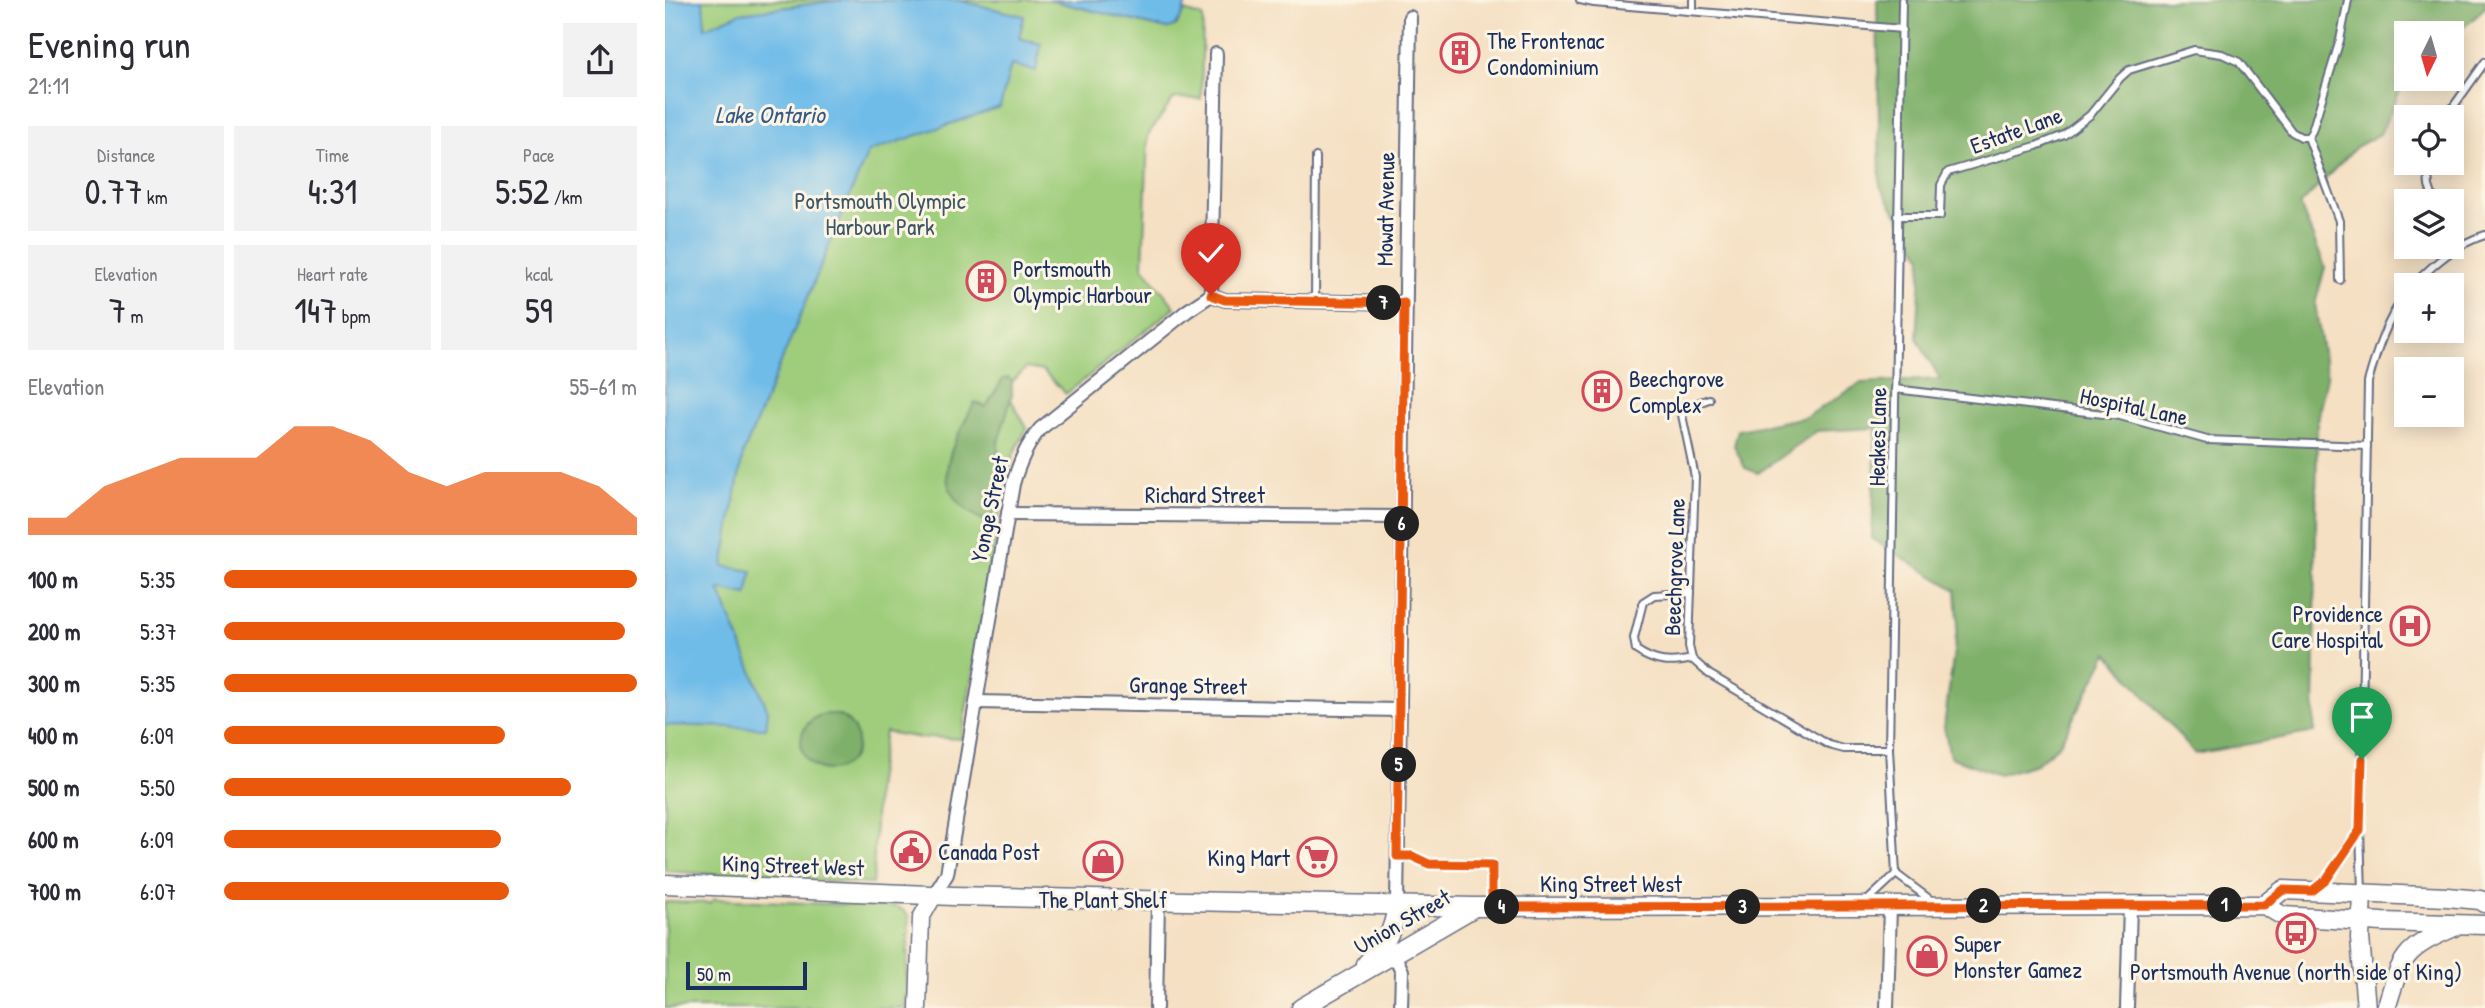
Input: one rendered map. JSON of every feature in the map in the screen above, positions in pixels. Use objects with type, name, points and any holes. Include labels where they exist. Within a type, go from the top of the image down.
[{"type":"main road","name":"King Street West","points":[[665,884],[934,895],[1483,907],[2264,905],[2283,916],[2485,925]]},
{"type":"main road","name":"King Street West","points":[[2264,905],[2283,890],[2458,898],[2485,902]]},
{"type":"main road","points":[[2362,894],[2366,1008]]},
{"type":"main road","name":"Union Street","points":[[1354,977],[1388,938],[1397,905]]},
{"type":"main road","name":"Union Street","points":[[1301,1008],[1483,907]]},
{"type":"main road","points":[[2386,1008],[2407,956],[2431,938],[2458,925]]},
{"type":"street","name":"Mowat Avenue","points":[[1397,905],[1410,17]]},
{"type":"street","points":[[1216,54],[1211,295],[1225,300],[1404,303]]},
{"type":"street","name":"Yonge Street","points":[[918,1008],[921,918],[947,874],[1019,462],[1040,429],[1187,311],[1211,295]]},
{"type":"street","name":"Richard Street","points":[[1008,514],[1402,517]]},
{"type":"street","name":"Grange Street","points":[[977,702],[1399,710]]},
{"type":"street","points":[[1156,1008],[1158,900]]},
{"type":"street","points":[[2127,1008],[2130,905]]},
{"type":"street","points":[[1887,1008],[1890,907]]},
{"type":"street","points":[[1394,954],[1402,971],[1401,1008]]},
{"type":"lane","points":[[1580,0],[1594,4],[1902,29]]},
{"type":"lane","points":[[1693,0],[1693,11]]},
{"type":"lane","name":"Heakes Lane","points":[[1896,874],[1889,749],[1902,0]]},
{"type":"lane","points":[[2340,280],[2339,221],[2308,137],[2340,40],[2348,0]]},
{"type":"lane","name":"Estate Lane","points":[[1897,216],[1940,216],[1941,185],[1948,172],[2064,135],[2091,115],[2129,70],[2193,50],[2222,54],[2239,62],[2292,132],[2308,137]]},
{"type":"lane","points":[[2455,105],[2485,62]]},
{"type":"lane","points":[[1315,302],[1316,157]]},
{"type":"lane","points":[[2464,244],[2485,235]]},
{"type":"lane","points":[[2425,273],[2441,259]]},
{"type":"lane","points":[[2362,894],[2360,830],[2368,382],[2380,340],[2394,310]]},
{"type":"lane","name":"Hospital Lane","points":[[1895,388],[2120,416],[2207,440],[2367,446]]},
{"type":"lane","name":"Beechgrove Lane","points":[[1709,399],[1684,408],[1682,415],[1695,477],[1689,646],[1692,659],[1709,674],[1829,745],[1844,749],[1889,749]]},
{"type":"lane","points":[[1691,593],[1654,595],[1643,602],[1633,638],[1636,650],[1647,658],[1660,662],[1692,659]]},
{"type":"lane","points":[[2312,891],[2326,880],[2360,830]]},
{"type":"lane","points":[[1397,856],[1412,856],[1429,864],[1492,865],[1483,907]]},
{"type":"lane","points":[[1860,907],[1896,874],[1939,906]]},
{"type":"green space","name":"Portsmouth Olympic Harbour Park","points":[[665,0],[1049,0],[1167,29],[1177,25],[1184,11],[1203,17],[1201,99],[1174,98],[1148,135],[1143,267],[1175,307],[1066,394],[1043,371],[1026,368],[1005,389],[1027,428],[1013,455],[1005,484],[961,739],[927,739],[885,732],[876,788],[873,884],[665,871]]},
{"type":"green space","points":[[1877,0],[2485,0],[2485,7],[2464,26],[2464,21],[2394,21],[2394,91],[2400,91],[2380,134],[2356,147],[2300,205],[2325,267],[2315,304],[2327,377],[2317,421],[2314,732],[2195,754],[2108,653],[2059,745],[2036,764],[1999,775],[1950,757],[1944,727],[1958,621],[1956,590],[1872,539],[1876,428],[1817,431],[1758,473],[1745,468],[1734,446],[1738,430],[1806,417],[1861,383],[1940,379],[1917,338],[1922,257],[1880,186]]},
{"type":"green space","points":[[1009,378],[1012,382],[1012,395],[998,442],[998,455],[1003,467],[993,517],[983,520],[964,508],[953,495],[947,467],[951,451],[975,402],[986,407],[1003,379]]},
{"type":"green space","points":[[824,714],[834,714],[849,722],[855,731],[855,753],[849,762],[834,770],[824,770],[806,758],[801,747],[801,737],[813,719]]},
{"type":"green space","points":[[714,899],[897,907],[909,917],[905,1008],[665,1008],[665,902],[710,903]]},
{"type":"water","name":"Lake Ontario","points":[[665,0],[703,0],[705,28],[740,13],[842,0],[957,0],[1024,16],[1019,38],[1041,44],[1036,71],[1011,65],[1000,107],[868,152],[743,454],[723,566],[752,571],[747,595],[719,589],[768,711],[766,728],[665,725]]},
{"type":"water","points":[[1050,0],[1186,0],[1181,18],[1167,29]]},
{"type":"place","name":"The Frontenac Condominium","points":[[1460,53]]},
{"type":"place","name":"Portsmouth Olympic Harbour","points":[[986,281]]},
{"type":"place","name":"Beechgrove Complex","points":[[1602,391]]},
{"type":"place","name":"Providence Care Hospital","points":[[2410,626]]},
{"type":"place","name":"Canada Post","points":[[911,851]]},
{"type":"place","name":"King Mart","points":[[1317,857]]},
{"type":"place","name":"The Plant Shelf","points":[[1103,861]]},
{"type":"place","name":"Portsmouth Avenue (north side of King)","points":[[2296,933]]},
{"type":"place","name":"Super Monster Gamez","points":[[1927,956]]},
{"type":"route","points":[[1211,295],[1225,300],[1404,303],[1397,856],[1412,856],[1429,864],[1492,865],[1492,907],[2264,905],[2283,890],[2312,891],[2326,880],[2360,830],[2362,759]]}]
